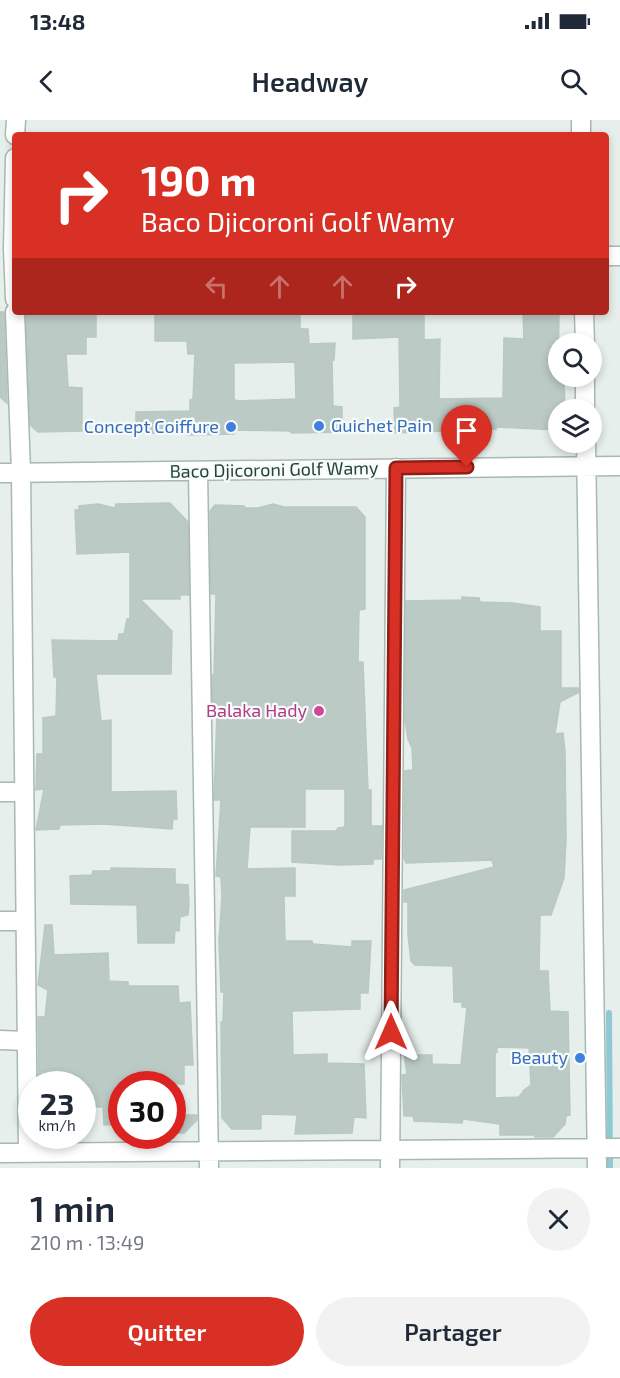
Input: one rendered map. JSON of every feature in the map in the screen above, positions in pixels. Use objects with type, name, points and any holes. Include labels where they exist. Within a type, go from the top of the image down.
[{"type":"street","points":[[12,204],[9,249],[12,274]]},
{"type":"street","points":[[15,315],[21,472],[28,1153]]},
{"type":"street","points":[[584,315],[585,333]]},
{"type":"street","points":[[586,453],[597,1168]]},
{"type":"street","name":"Baco Djicoroni Golf Wamy","points":[[0,473],[620,466]]},
{"type":"street","points":[[390,1159],[396,468]]},
{"type":"street","points":[[198,471],[209,1160]]},
{"type":"street","points":[[0,792],[24,792]]},
{"type":"street","points":[[0,921],[25,921]]},
{"type":"street","points":[[0,1041],[26,1041]]},
{"type":"street","points":[[0,1153],[209,1160],[390,1159],[620,1148]]},
{"type":"building","points":[[0,312],[4,312],[7,403],[0,397]]},
{"type":"building","points":[[26,315],[96,315],[96,337],[86,337],[86,354],[66,354],[68,387],[82,388],[82,431],[38,432],[30,425]]},
{"type":"building","points":[[155,315],[300,315],[300,329],[308,329],[309,344],[335,343],[334,360],[332,360],[333,406],[342,407],[342,432],[291,433],[291,431],[234,430],[234,434],[136,433],[136,412],[190,411],[190,400],[193,399],[195,354],[188,354],[187,341],[155,341]],"holes":[[[295,362],[296,399],[237,401],[234,399],[234,363]]]},
{"type":"building","points":[[353,315],[424,315],[424,340],[440,339],[439,399],[503,398],[504,338],[524,339],[523,315],[559,315],[559,333],[548,333],[548,387],[564,387],[565,399],[548,399],[548,430],[496,427],[496,429],[395,433],[394,408],[400,407],[399,337],[353,339]]},
{"type":"building","points":[[170,503],[188,522],[189,595],[180,595],[180,599],[140,599],[172,631],[171,674],[96,674],[101,721],[111,720],[111,792],[176,791],[177,819],[173,819],[172,829],[104,824],[60,825],[59,829],[36,830],[44,789],[36,790],[37,754],[43,754],[43,718],[56,716],[57,677],[54,677],[52,640],[118,641],[119,634],[124,634],[127,619],[130,619],[130,552],[77,554],[75,510],[79,510],[79,506],[98,504],[115,508],[116,504]]},
{"type":"building","points":[[273,504],[284,507],[356,507],[365,517],[365,609],[359,610],[358,662],[363,662],[371,826],[382,826],[381,859],[373,859],[373,864],[340,865],[292,862],[292,831],[336,831],[338,828],[345,827],[345,789],[305,789],[305,827],[250,827],[247,869],[295,868],[295,896],[284,896],[285,941],[312,941],[313,944],[352,947],[352,941],[371,941],[368,993],[360,993],[360,1009],[292,1011],[293,1055],[327,1054],[327,1063],[364,1064],[366,1118],[354,1117],[352,1133],[295,1134],[297,1115],[261,1114],[261,1129],[232,1129],[222,1118],[221,1022],[223,1022],[224,992],[221,992],[219,941],[222,896],[221,877],[216,876],[221,800],[214,800],[217,714],[213,713],[212,675],[214,675],[216,594],[211,594],[210,511],[215,505],[258,508]]},
{"type":"building","points":[[462,597],[479,598],[480,602],[540,607],[540,631],[561,631],[561,688],[578,688],[579,692],[560,702],[555,734],[563,733],[565,751],[564,878],[551,915],[540,915],[539,971],[548,971],[550,1011],[568,1012],[570,1115],[566,1116],[565,1124],[553,1137],[500,1135],[500,1124],[463,1119],[462,1123],[414,1121],[413,1116],[404,1116],[402,1075],[407,1074],[404,1055],[432,1055],[432,1064],[461,1065],[467,1007],[462,1007],[462,1002],[454,1002],[453,966],[415,965],[411,961],[408,902],[404,902],[404,890],[494,867],[492,860],[406,863],[404,858],[405,771],[413,770],[412,748],[405,721],[406,601],[462,600]],"holes":[[[497,1047],[529,1048],[531,1085],[519,1097],[495,1098],[495,1051],[497,1052]]]},
{"type":"building","points":[[111,868],[175,869],[175,884],[188,885],[189,904],[188,915],[180,917],[179,931],[175,930],[174,943],[138,943],[137,905],[71,904],[70,876],[92,875],[93,871],[111,871]]},
{"type":"building","points":[[45,925],[52,925],[54,955],[108,953],[109,981],[128,982],[128,986],[178,986],[179,1003],[190,1002],[193,1065],[184,1065],[184,1071],[108,1071],[108,1125],[104,1125],[103,1107],[96,1107],[96,1071],[39,1071],[38,1017],[45,1017],[48,990],[38,985]]},
{"type":"building","points":[[186,1115],[197,1115],[197,1120],[186,1131]]},
{"type":"waterway","points":[[609,1013],[610,1168]]},
{"type":"place","name":"Guichet Pain","points":[[319,426]]},
{"type":"place","name":"Concept Coiffure","points":[[231,427]]},
{"type":"place","name":"Balaka Hady","points":[[319,711]]},
{"type":"place","name":"Beauty","points":[[580,1058]]},
{"type":"route","points":[[391,1032],[396,468],[467,467]]}]
